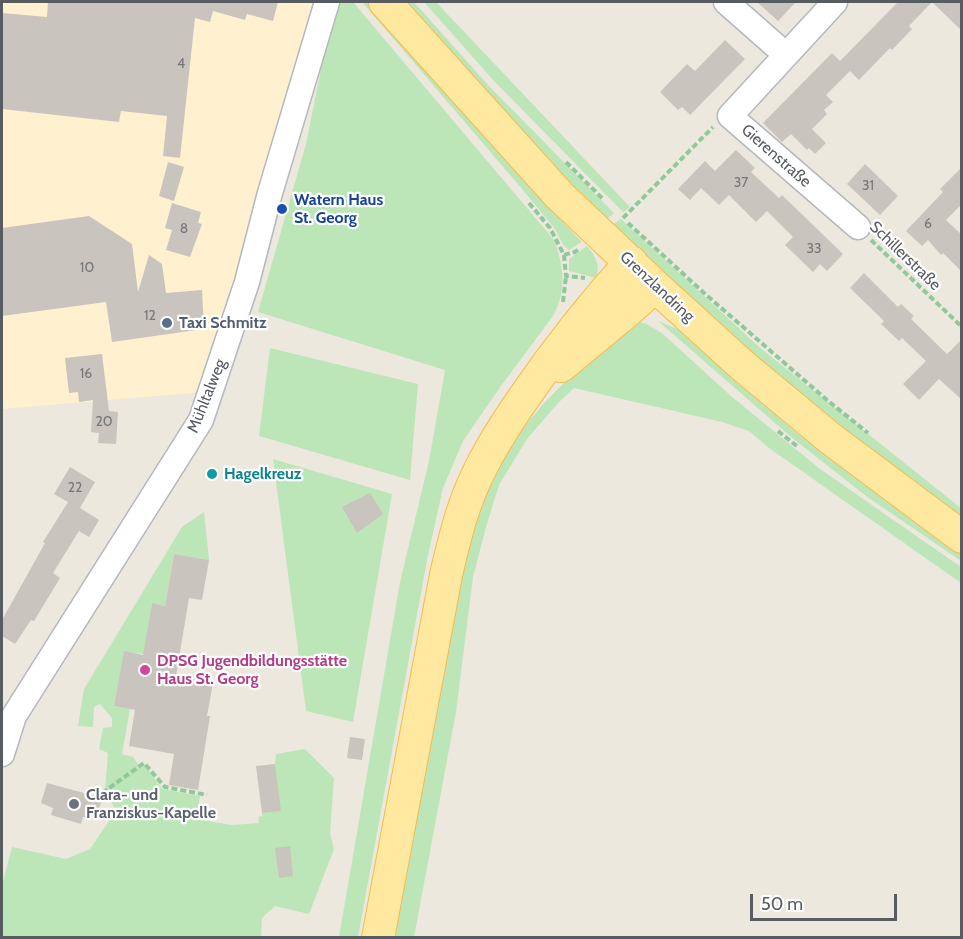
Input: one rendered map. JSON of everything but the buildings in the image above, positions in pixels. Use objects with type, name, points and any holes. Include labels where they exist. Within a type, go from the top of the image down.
[{"type":"main road","name":"Grenzlandring","points":[[385,2],[559,195],[655,286],[743,366],[831,439],[962,537]]},
{"type":"main road","points":[[378,938],[435,631],[457,532],[471,489],[482,464],[506,422],[589,308],[631,262]]},
{"type":"main road","points":[[524,398],[655,286]]},
{"type":"street","name":"Mühltalweg","points":[[2,753],[14,716],[201,420],[247,282],[270,193],[327,2]]},
{"type":"street","points":[[726,2],[785,54]]},
{"type":"street","name":"Gierenstraße","points":[[835,2],[730,116],[858,227]]},
{"type":"path","points":[[730,116],[714,126],[621,216],[704,293],[827,400],[873,436]]},
{"type":"path","points":[[562,158],[610,207]]},
{"type":"path","name":"Schillerstraße","points":[[858,227],[962,327]]},
{"type":"path","points":[[102,793],[144,764],[165,787],[207,795]]},
{"type":"shaded area","points":[[2,2],[315,2],[204,392],[2,409]]},
{"type":"green space","points":[[340,2],[353,2],[554,240],[562,269],[562,288],[553,316],[463,441],[443,488],[427,560],[358,937],[339,937],[400,582],[429,461],[445,370],[258,312],[306,144],[332,15]]},
{"type":"green space","points":[[362,2],[368,2],[533,191],[582,242],[569,250],[564,246],[555,229],[522,189]]},
{"type":"green space","points":[[401,2],[414,2],[489,86],[614,213],[607,219],[542,155]]},
{"type":"green space","points":[[424,2],[436,2],[630,207],[623,212],[493,80]]},
{"type":"green space","points":[[621,219],[759,347],[961,508],[961,517],[857,440],[748,350],[613,224]]},
{"type":"green space","points":[[587,246],[596,261],[598,269],[596,278],[569,271],[569,259]]},
{"type":"green space","points":[[635,321],[647,324],[663,334],[731,396],[820,469],[961,567],[961,583],[769,448],[749,431],[722,422],[574,388],[527,439],[499,485],[473,577],[456,712],[414,937],[389,938],[458,567],[492,474],[514,439],[545,402],[585,362]]},
{"type":"green space","points":[[658,321],[677,329],[799,435],[961,553],[961,561],[866,496],[791,437]]},
{"type":"green space","points":[[270,348],[418,384],[410,480],[259,436]]},
{"type":"green space","points":[[273,459],[392,494],[353,722],[306,711]]},
{"type":"green space","points":[[204,512],[209,560],[174,554],[165,606],[152,603],[144,654],[124,652],[114,706],[130,709],[122,754],[133,757],[141,768],[145,765],[162,789],[200,796],[196,819],[232,825],[259,823],[258,817],[262,816],[262,813],[280,810],[276,754],[305,749],[334,778],[330,834],[334,849],[309,914],[275,906],[262,918],[261,937],[2,937],[2,885],[12,847],[66,859],[90,849],[116,811],[105,790],[108,753],[99,749],[103,728],[112,727],[112,718],[100,704],[94,707],[93,727],[78,726],[84,689],[182,527]]},
{"type":"place","name":"Watern Haus St. Georg","points":[[282,209]]},
{"type":"place","name":"Taxi Schmitz","points":[[167,323]]},
{"type":"place","name":"Hagelkreuz","points":[[212,474]]},
{"type":"place","name":"DPSG Jugendbildungsstätte Haus St. Georg","points":[[145,670]]},
{"type":"place","name":"Clara- und Franziskus-Kapelle","points":[[74,804]]}]
